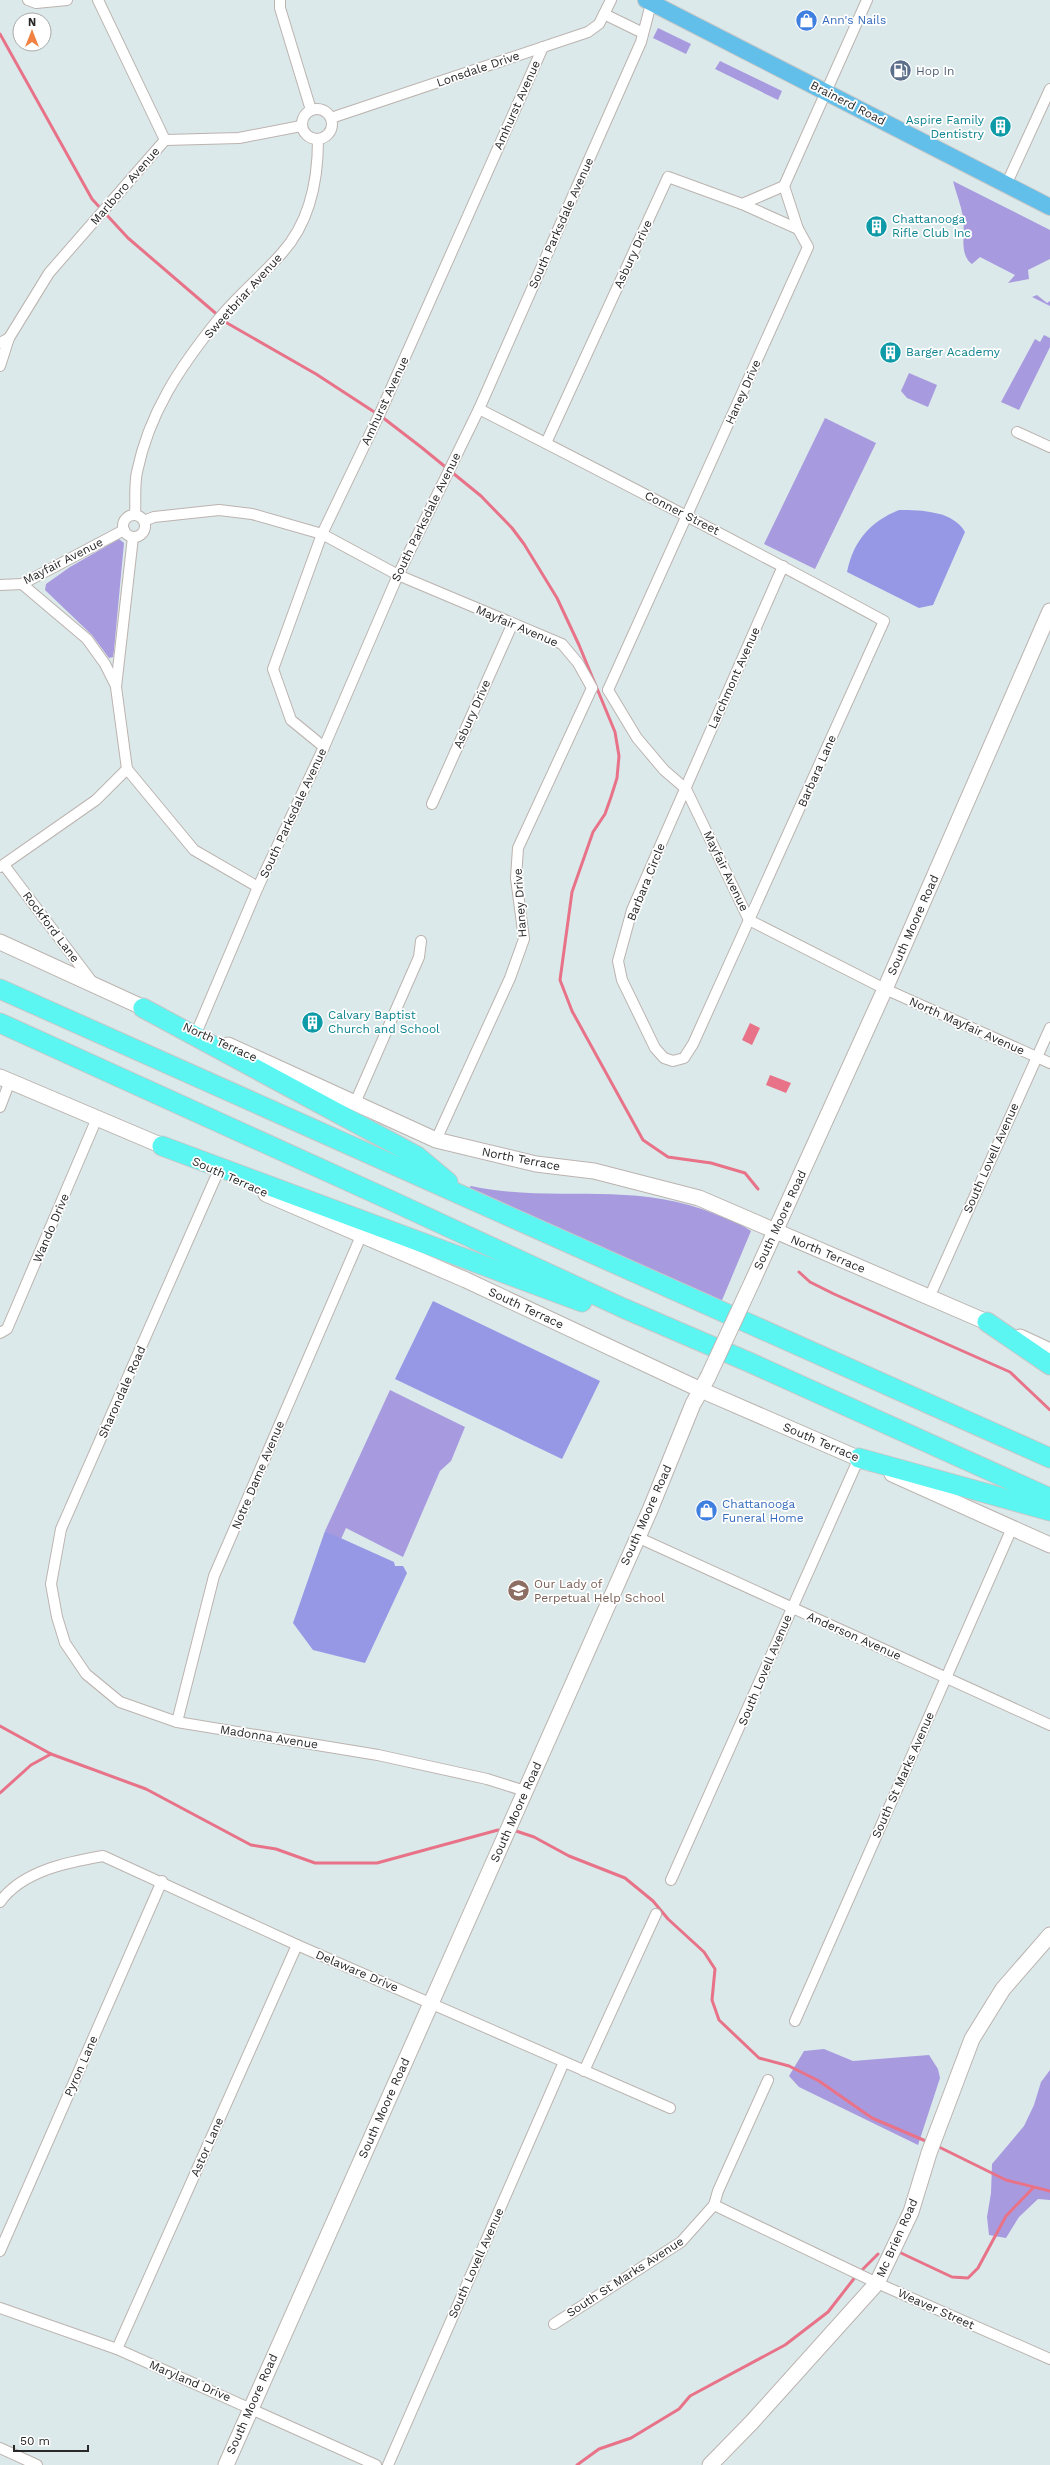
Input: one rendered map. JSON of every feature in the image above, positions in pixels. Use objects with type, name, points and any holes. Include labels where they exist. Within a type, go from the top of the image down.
[{"type":"highway","points":[[0,989],[1050,1458]]},
{"type":"highway","points":[[143,1008],[417,1156],[465,1196]]},
{"type":"highway","points":[[0,1023],[623,1308],[751,1362],[1050,1498]]},
{"type":"highway","points":[[162,1146],[598,1308],[623,1308]]},
{"type":"highway","points":[[987,1322],[1050,1365]]},
{"type":"highway","points":[[859,1458],[1050,1511]]},
{"type":"main road","name":"Brainerd Road","points":[[649,1],[826,91],[1050,208]]},
{"type":"street","points":[[28,0],[36,3],[67,0]]},
{"type":"street","name":"Marlboro Avenue","points":[[0,366],[4,341],[50,273],[102,210],[165,140],[98,0]]},
{"type":"street","points":[[280,0],[280,8],[311,110]]},
{"type":"street","name":"Lonsdale Drive","points":[[330,118],[591,30],[599,24],[611,0]]},
{"type":"street","points":[[742,204],[784,186],[867,0]]},
{"type":"street","name":"South Parksdale Avenue","points":[[197,1031],[258,887],[324,747],[398,575],[478,409],[643,33],[649,1]]},
{"type":"street","points":[[604,14],[643,33]]},
{"type":"street","name":"Amhurst Avenue","points":[[324,747],[291,720],[273,669],[322,534],[379,416],[542,47]]},
{"type":"street","points":[[1006,185],[1050,89]]},
{"type":"street","points":[[311,110],[324,111],[330,118],[330,132],[318,140],[309,138],[301,126],[303,116],[311,110]]},
{"type":"street","points":[[165,140],[239,138],[301,126]]},
{"type":"street","name":"Sweetbriar Avenue","points":[[135,515],[137,473],[158,406],[178,373],[221,317],[284,252],[298,231],[310,204],[318,165],[318,140]]},
{"type":"street","name":"Asbury Drive","points":[[546,444],[668,177],[742,204]]},
{"type":"street","name":"Haney Drive","points":[[608,690],[808,247],[798,229],[784,186]]},
{"type":"street","points":[[742,204],[798,229]]},
{"type":"street","name":"Conner Street","points":[[478,409],[687,515],[884,621]]},
{"type":"street","points":[[1017,432],[1050,447]]},
{"type":"street","name":"Mayfair Avenue","points":[[144,521],[154,518],[219,510],[252,514],[322,534],[398,575],[512,625],[562,644],[578,663],[592,688]]},
{"type":"street","points":[[135,515],[144,521],[143,532],[133,536],[124,530],[125,519],[135,515]]},
{"type":"street","name":"Mayfair Avenue","points":[[0,585],[22,584],[124,530]]},
{"type":"street","points":[[133,536],[116,686],[127,768],[194,850],[258,887]]},
{"type":"street","name":"Larchmont Avenue","points":[[686,789],[783,566]]},
{"type":"street","points":[[22,584],[87,639],[105,664],[116,686]]},
{"type":"street","name":"South Moore Road","points":[[226,2465],[250,2407],[431,2003],[704,1384],[776,1232],[885,989],[1050,611]]},
{"type":"street","name":"Barbara Lane","points":[[749,920],[884,621]]},
{"type":"street","name":"Asbury Drive","points":[[432,804],[512,625]]},
{"type":"street","points":[[592,688],[608,690]]},
{"type":"street","name":"Haney Drive","points":[[436,1140],[510,978],[524,939],[516,878],[518,848],[592,688]]},
{"type":"street","name":"Mayfair Avenue","points":[[608,690],[637,738],[664,770],[686,789],[749,920],[885,989]]},
{"type":"street","points":[[2,866],[96,800],[127,768]]},
{"type":"street","name":"Barbara Circle","points":[[686,789],[632,910],[618,961],[622,980],[638,1014],[655,1048],[664,1058],[674,1061],[684,1058],[693,1044],[749,920]]},
{"type":"street","name":"Rockford Lane","points":[[2,866],[98,989]]},
{"type":"street","points":[[355,1103],[419,957],[421,941]]},
{"type":"street","name":"North Terrace","points":[[0,942],[98,989],[197,1031],[436,1140],[536,1164],[594,1171],[659,1186],[699,1198],[987,1322],[1050,1351]]},
{"type":"street","name":"North Mayfair Avenue","points":[[885,989],[1050,1063]]},
{"type":"street","name":"South Lovell Avenue","points":[[933,1289],[1050,1028]]},
{"type":"street","points":[[0,1107],[5,1079]]},
{"type":"street","name":"South Terrace","points":[[5,1079],[162,1146],[361,1236],[704,1384],[859,1458],[1050,1545]]},
{"type":"street","name":"Wando Drive","points":[[0,1333],[7,1329],[97,1118]]},
{"type":"street","name":"Sharondale Road","points":[[57,1617],[51,1584],[62,1529],[218,1172]]},
{"type":"street","name":"Notre Dame Avenue","points":[[177,1722],[214,1576],[361,1236]]},
{"type":"street","name":"South Lovell Avenue","points":[[671,1880],[859,1458]]},
{"type":"street","name":"South St Marks Avenue","points":[[795,2022],[1012,1528]]},
{"type":"street","name":"Anderson Avenue","points":[[637,1537],[792,1609],[1050,1725]]},
{"type":"street","name":"Madonna Avenue","points":[[57,1617],[65,1643],[86,1674],[120,1702],[177,1722],[378,1755],[487,1779],[525,1791]]},
{"type":"street","name":"Delaware Drive","points":[[0,1902],[9,1889],[43,1871],[76,1860],[104,1856],[162,1881],[297,1945],[670,2108]]},
{"type":"street","name":"Pyron Lane","points":[[0,2251],[162,1881]]},
{"type":"street","points":[[584,2071],[656,1914]]},
{"type":"street","name":"Mc Brien Road","points":[[710,2465],[752,2422],[877,2283],[911,2212],[929,2153],[972,2039],[1003,1988],[1050,1935]]},
{"type":"street","name":"Astor Lane","points":[[117,2349],[297,1945]]},
{"type":"street","name":"South Lovell Avenue","points":[[388,2465],[564,2062]]},
{"type":"street","name":"South St Marks Avenue","points":[[554,2324],[681,2242],[714,2205],[718,2191],[768,2080]]},
{"type":"street","name":"Weaver Street","points":[[714,2205],[877,2283],[1050,2359]]},
{"type":"street","name":"Maryland Drive","points":[[0,2308],[117,2349],[250,2407],[376,2465]]},
{"type":"street","points":[[0,2448],[36,2465]]},
{"type":"shaded area","points":[[658,28],[691,44],[686,54],[653,38]]},
{"type":"shaded area","points":[[720,61],[782,91],[778,100],[715,69]]},
{"type":"shaded area","points":[[953,181],[1050,230],[1050,259],[1028,270],[1029,279],[1008,283],[1015,275],[980,257],[972,264],[965,255],[963,242],[964,223]]},
{"type":"shaded area","points":[[1037,295],[1047,303],[1050,301],[1050,306],[1032,297]]},
{"type":"shaded area","points":[[1044,335],[1050,338],[1050,347],[1019,410],[1001,402],[1035,339],[1040,342]]},
{"type":"shaded area","points":[[909,373],[937,385],[928,407],[907,398],[901,391]]},
{"type":"shaded area","points":[[825,418],[876,443],[815,569],[764,544]]},
{"type":"shaded area","points":[[899,510],[927,511],[945,516],[960,525],[965,532],[933,605],[919,608],[847,572],[854,551],[865,534],[880,520]]},
{"type":"shaded area","points":[[119,539],[124,543],[114,650],[113,657],[109,658],[92,635],[45,590],[46,584],[70,567]]},
{"type":"shaded area","points":[[750,1023],[760,1028],[752,1045],[742,1040]]},
{"type":"shaded area","points":[[770,1075],[791,1083],[786,1093],[766,1085]]},
{"type":"shaded area","points":[[471,1186],[502,1191],[624,1195],[654,1198],[684,1204],[715,1214],[751,1231],[720,1305],[467,1189]]},
{"type":"shaded area","points":[[433,1301],[600,1381],[562,1459],[395,1379]]},
{"type":"shaded area","points":[[390,1390],[465,1427],[451,1461],[440,1471],[403,1557],[346,1528],[341,1539],[325,1531]]},
{"type":"shaded area","points":[[325,1531],[394,1562],[395,1566],[403,1566],[407,1573],[365,1663],[313,1650],[293,1623]]},
{"type":"shaded area","points":[[824,2049],[853,2061],[929,2055],[938,2069],[940,2078],[918,2145],[799,2087],[789,2076],[804,2051]]},
{"type":"shaded area","points":[[1050,2070],[1050,2200],[1038,2199],[1019,2217],[1006,2238],[989,2235],[987,2217],[991,2193],[992,2164],[1024,2126],[1034,2105],[1041,2082]]},
{"type":"waterway","points":[[0,34],[92,199],[128,238],[227,323],[316,374],[382,417],[421,447],[481,496],[512,528],[524,544],[557,598],[579,645],[615,732],[619,756],[617,778],[611,797],[605,814],[593,832],[572,892],[560,980],[572,1011],[643,1140],[668,1157],[711,1163],[745,1173],[758,1189]]},
{"type":"waterway","points":[[799,1272],[810,1282],[834,1294],[1010,1372],[1050,1410]]},
{"type":"waterway","points":[[0,1726],[51,1754],[146,1789],[251,1845],[276,1849],[315,1863],[377,1863],[498,1830]]},
{"type":"waterway","points":[[0,1793],[31,1765],[51,1754]]},
{"type":"waterway","points":[[516,1831],[534,1837],[569,1856],[625,1878],[653,1901],[668,1919],[704,1952],[715,1969],[712,2000],[719,2020],[759,2058],[789,2066],[819,2081],[872,2118],[928,2142]]},
{"type":"waterway","points":[[937,2146],[1006,2180],[1050,2191]]},
{"type":"waterway","points":[[901,2253],[952,2277],[968,2278],[978,2268],[1006,2216],[1033,2188]]},
{"type":"waterway","points":[[577,2465],[599,2449],[631,2438],[679,2409],[690,2396],[785,2345],[828,2312],[856,2276],[878,2254]]},
{"type":"place","name":"Ann's Nails","points":[[806,20]]},
{"type":"place","name":"Hop In","points":[[901,71]]},
{"type":"place","name":"Aspire Family Dentistry","points":[[1000,127]]},
{"type":"place","name":"Chattanooga Rifle Club Inc","points":[[876,226]]},
{"type":"place","name":"Barger Academy","points":[[891,352]]},
{"type":"place","name":"Calvary Baptist Church and School","points":[[313,1022]]},
{"type":"place","name":"Chattanooga Funeral Home","points":[[706,1511]]},
{"type":"place","name":"Our Lady of Perpetual Help School","points":[[518,1591]]}]
